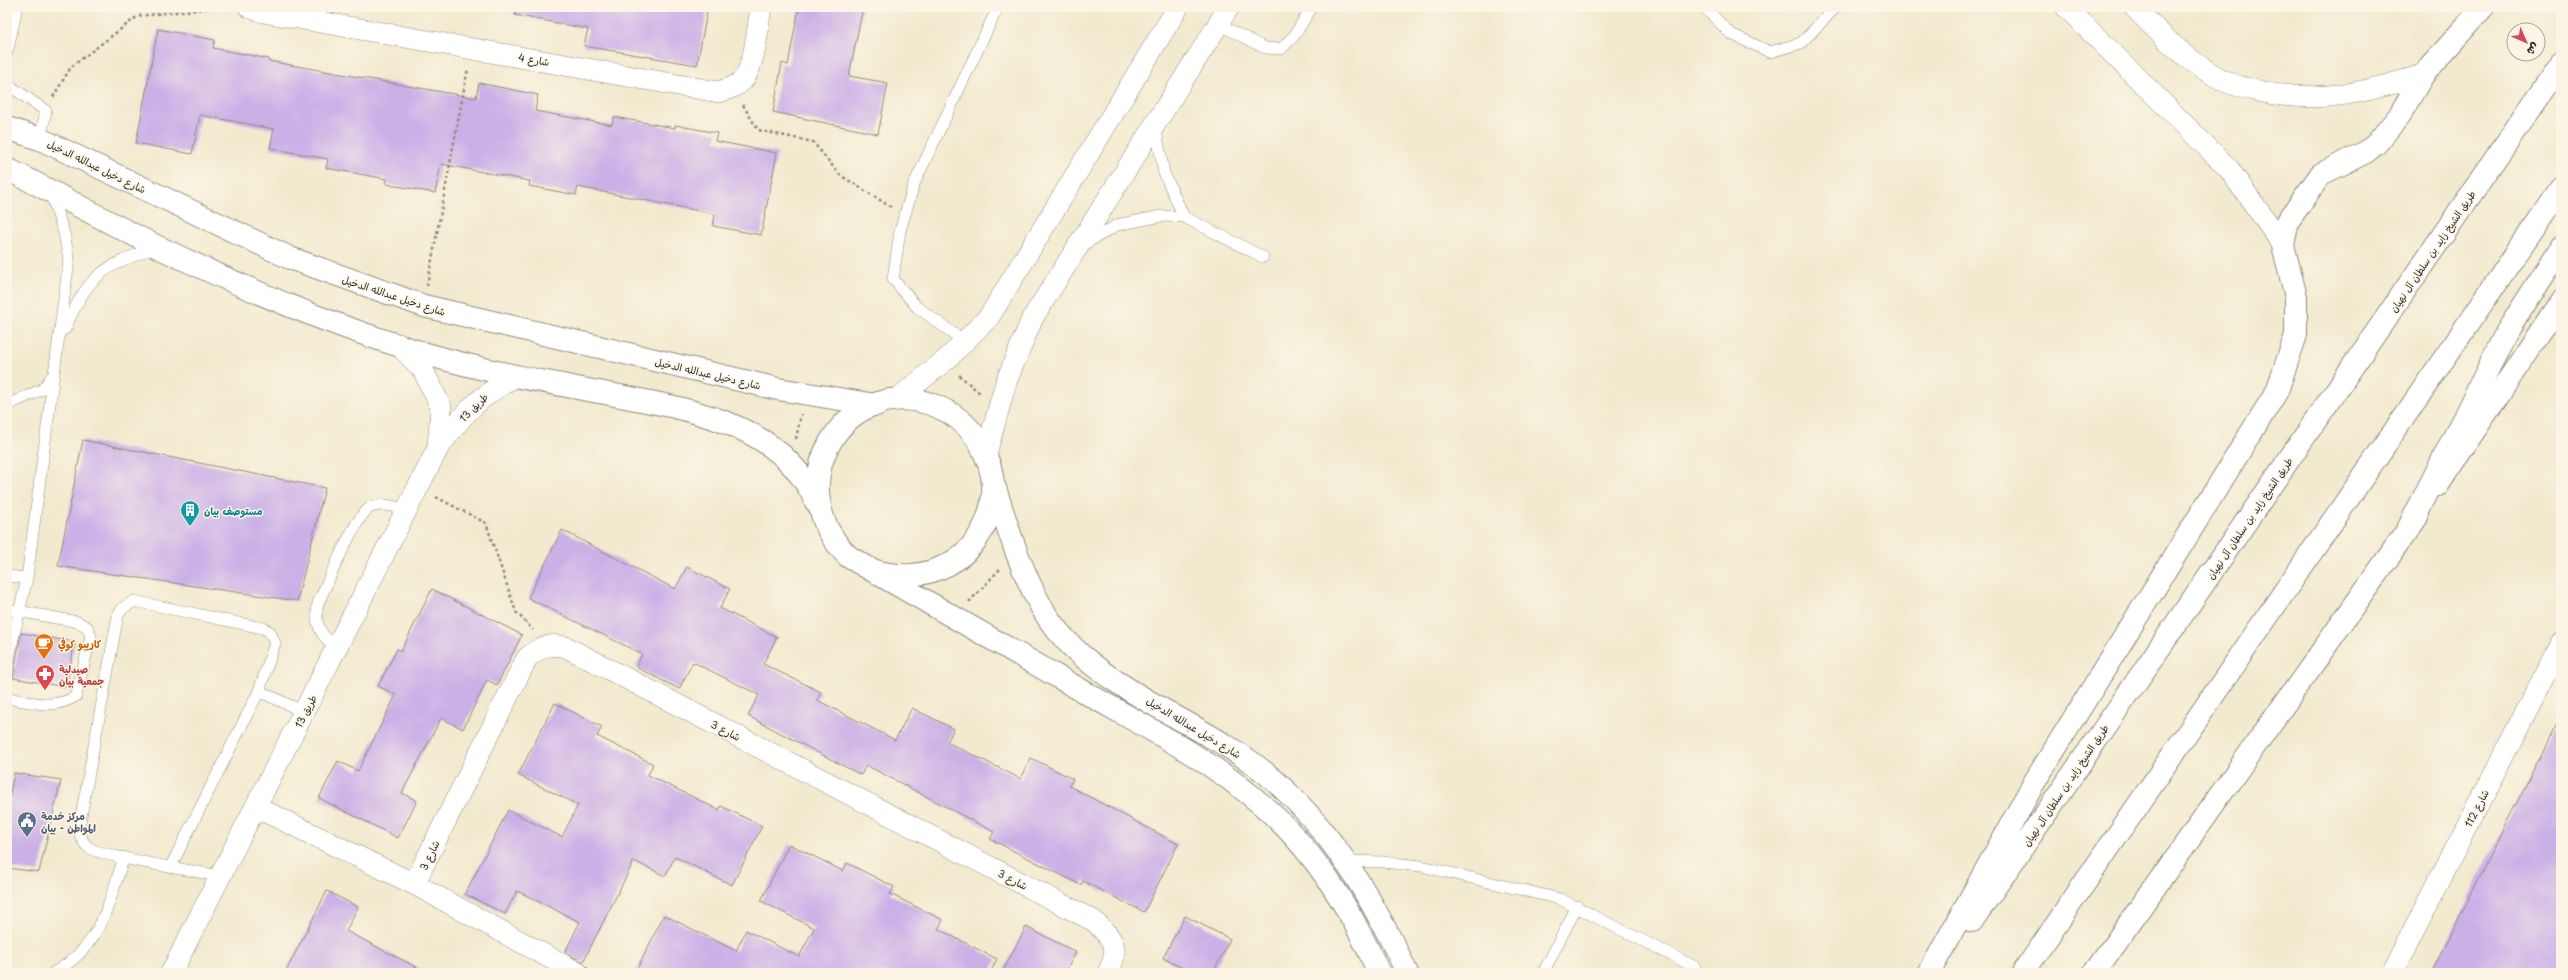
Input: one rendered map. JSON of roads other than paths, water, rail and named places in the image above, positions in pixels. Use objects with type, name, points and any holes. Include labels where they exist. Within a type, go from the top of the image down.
[{"type":"main road","points":[[1929,973],[2035,781],[2277,391],[2296,335],[2296,296],[2283,245],[2288,221],[2321,174],[2366,152],[2376,144],[2399,116],[2423,75],[2483,7]]},
{"type":"main road","name":"طريق الشيخ زايد بن سلطان آل نهيان","points":[[1936,973],[2561,63]]},
{"type":"main road","name":"شارع دخيل عبدالله الدخيل","points":[[7,128],[40,139],[290,258],[424,306],[778,389],[805,394],[886,403],[924,402],[951,412],[972,430],[986,454],[993,482],[1017,553],[1042,609],[1079,654],[1122,685],[1192,724],[1268,775],[1298,803],[1346,861],[1366,893],[1407,973]]},
{"type":"main road","points":[[7,169],[157,246],[339,327],[483,369],[691,410],[731,424],[783,455],[808,483],[827,530],[838,546],[849,557],[954,619],[1188,752],[1262,804],[1292,835],[1340,897],[1361,932],[1379,973]]},
{"type":"main road","points":[[2023,973],[2561,188]]},
{"type":"main road","points":[[2406,532],[2506,333],[2561,247]]},
{"type":"main road","points":[[2094,973],[2406,532],[2561,301]]},
{"type":"main road","points":[[819,510],[817,478],[827,447],[847,422],[859,413],[886,403]]},
{"type":"main road","points":[[872,570],[888,575],[923,574],[941,568],[956,560],[970,548],[980,534],[991,506],[993,482]]},
{"type":"street","name":"شارع 4","points":[[249,7],[263,12],[718,92],[732,88],[744,79],[750,66],[761,7]]},
{"type":"street","points":[[886,403],[948,358],[989,317],[1178,7]]},
{"type":"street","points":[[2066,7],[2228,168],[2283,245]]},
{"type":"street","points":[[2134,7],[2159,33],[2202,68],[2218,78],[2252,90],[2291,98],[2327,98],[2362,93],[2423,75]]},
{"type":"street","points":[[986,454],[1006,382],[1032,319],[1224,16]]},
{"type":"street","name":"طريق 13","points":[[398,344],[423,370],[441,407],[438,448]]},
{"type":"street","name":"طريق 13","points":[[171,973],[219,876],[408,511],[438,448],[465,412],[490,390],[516,376]]},
{"type":"street","name":"شارع 112","points":[[2392,973],[2561,643]]},
{"type":"street","name":"شارع 3","points":[[414,884],[527,658],[546,645],[566,647],[1094,921],[1114,945],[1115,959],[1108,973]]},
{"type":"street","points":[[256,807],[414,884],[578,973]]},
{"type":"lane","points":[[7,53],[17,7]]},
{"type":"lane","points":[[965,342],[917,307],[893,279],[905,215],[914,184],[998,7]]},
{"type":"lane","points":[[1224,16],[1265,48],[1281,49],[1294,36],[1312,7]]},
{"type":"lane","points":[[1704,7],[1731,34],[1770,52],[1801,43],[1836,7]]},
{"type":"lane","points":[[7,84],[46,111],[40,139]]},
{"type":"lane","points":[[1155,124],[1164,173],[1184,217]]},
{"type":"lane","points":[[7,665],[27,578],[69,260],[64,233],[49,190]]},
{"type":"lane","points":[[1077,248],[1117,225],[1162,216],[1184,217],[1263,257]]},
{"type":"lane","points":[[59,342],[77,302],[96,275],[122,260],[157,246]]},
{"type":"lane","points":[[7,404],[43,388],[53,376]]},
{"type":"lane","points":[[337,647],[321,634],[316,613],[318,603],[357,521],[371,507],[380,504],[408,511]]},
{"type":"lane","points":[[7,576],[27,578]]},
{"type":"lane","points":[[171,866],[259,691],[275,643],[270,632],[264,628],[139,601],[123,608],[118,615],[107,663],[79,829],[80,836],[88,847],[124,857],[219,876]]},
{"type":"lane","points":[[7,609],[78,622],[87,627],[91,636],[76,696],[66,703],[52,705],[7,698]]},
{"type":"lane","points":[[259,691],[304,712]]},
{"type":"lane","points":[[53,973],[76,958],[96,935],[124,857]]},
{"type":"lane","points":[[1346,861],[1384,862],[1421,866],[1560,900],[1577,906],[1695,967]]},
{"type":"lane","points":[[1543,973],[1577,906]]},
{"type":"place","name":"مستوصف بيان","points":[[190,527]]},
{"type":"place","name":"كاريبو كوفي","points":[[44,660]]},
{"type":"place","name":"صيدلية جمعية بيان","points":[[45,691]]},
{"type":"place","name":"مركز خدمة المواطن - بيان","points":[[27,838]]}]
